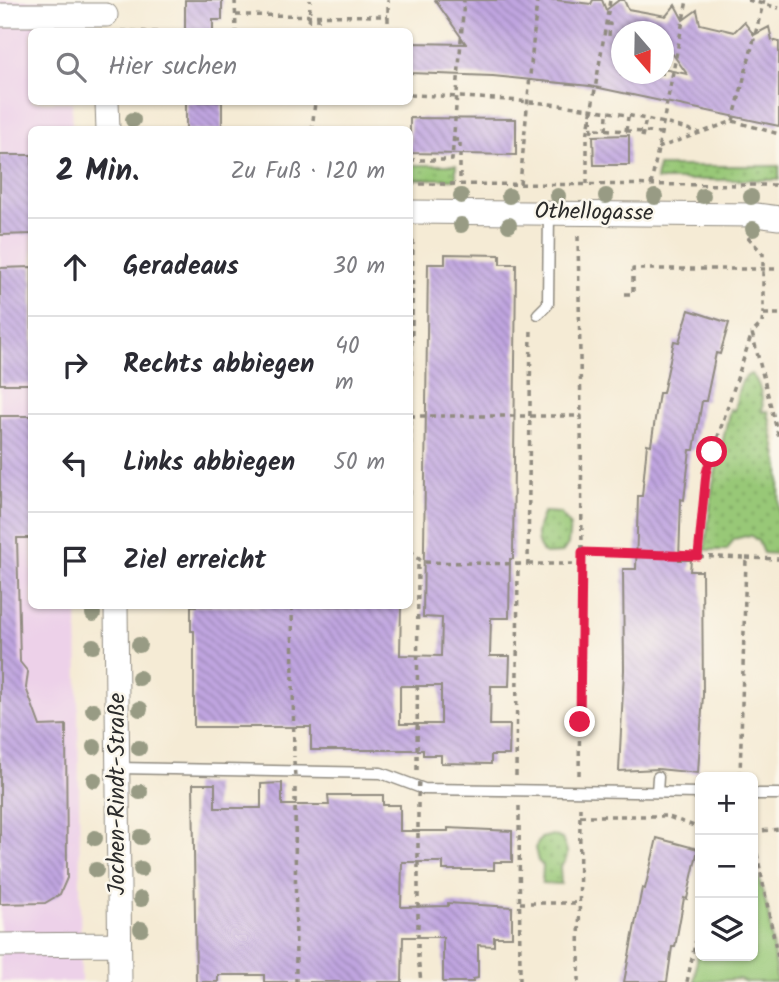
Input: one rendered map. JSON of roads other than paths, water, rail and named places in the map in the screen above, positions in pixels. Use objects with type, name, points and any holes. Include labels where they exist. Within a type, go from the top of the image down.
[{"type":"street","points":[[0,15],[106,19]]},
{"type":"street","points":[[107,105],[108,126]]},
{"type":"street","name":"Othellogasse","points":[[413,212],[779,218]]},
{"type":"street","name":"Jochen-Rindt-Straße","points":[[116,609],[120,982]]},
{"type":"street","points":[[0,945],[119,944]]},
{"type":"lane","points":[[538,314],[548,304],[549,213]]},
{"type":"lane","points":[[119,768],[381,773],[424,789],[695,793]]},
{"type":"lane","points":[[657,777],[657,792]]},
{"type":"lane","points":[[758,794],[779,794]]}]
